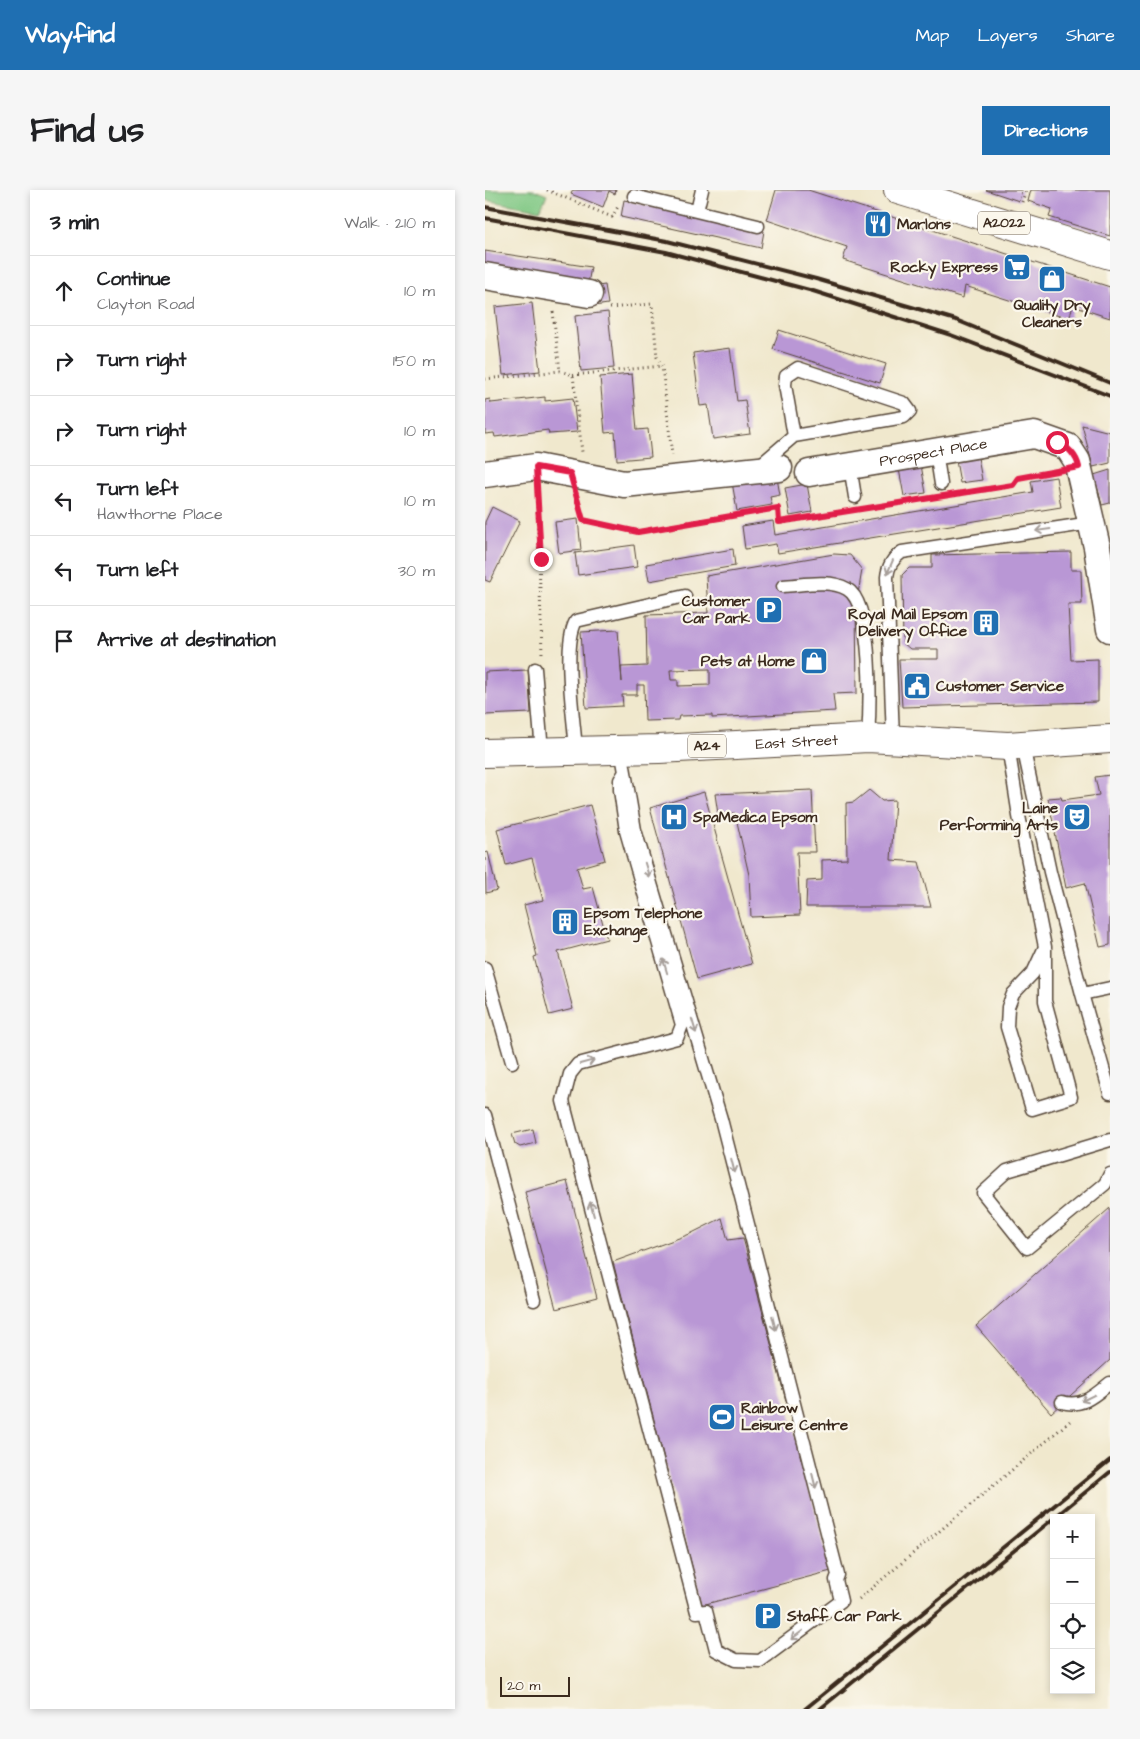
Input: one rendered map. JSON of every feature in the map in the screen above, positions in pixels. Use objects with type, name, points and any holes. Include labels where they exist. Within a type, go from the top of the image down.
[{"type":"main road","name":"A2022","points":[[898,190],[1110,256]]},
{"type":"main road","name":"East Street","points":[[485,753],[576,750],[623,760],[880,738],[1016,746],[1110,738]]},
{"type":"street","points":[[485,276],[596,301]]},
{"type":"street","name":"Prospect Place","points":[[809,472],[1034,435],[1068,447],[1079,467]]},
{"type":"street","points":[[1079,467],[1110,629]]},
{"type":"street","points":[[485,474],[560,471],[624,484],[779,468]]},
{"type":"lane","points":[[697,212],[702,190]]},
{"type":"lane","points":[[634,196],[759,226]]},
{"type":"lane","points":[[754,471],[794,436],[904,417],[910,411],[904,404],[798,368],[786,376],[785,385],[794,436]]},
{"type":"lane","points":[[936,452],[941,484]]},
{"type":"lane","points":[[850,466],[855,497]]},
{"type":"lane","points":[[880,738],[887,577],[888,569],[896,556],[902,552],[975,539],[1091,523]]},
{"type":"lane","points":[[783,586],[835,584],[849,590],[858,601],[863,611],[869,656],[870,710],[880,738]]},
{"type":"lane","points":[[576,750],[569,648],[571,629],[575,621],[685,596]]},
{"type":"lane","points":[[539,664],[542,751]]},
{"type":"lane","points":[[1016,746],[1019,816],[1045,946],[1045,1002],[1071,1097],[1032,1109],[1007,1027],[1007,1007],[1013,994],[1033,973],[1045,946]]},
{"type":"lane","points":[[1016,746],[1110,1093]]},
{"type":"lane","points":[[623,760],[635,830],[724,1128],[838,1575],[836,1580],[841,1601],[760,1661],[736,1660],[716,1650],[706,1611],[697,1612],[563,1101],[570,1074],[578,1064],[677,1038],[682,1025],[626,831],[620,790],[623,760]]},
{"type":"lane","points":[[485,968],[512,1062]]},
{"type":"lane","points":[[1082,994],[1110,988]]},
{"type":"lane","points":[[486,1121],[534,1300]]},
{"type":"lane","points":[[1110,1140],[1007,1171],[983,1193],[1027,1248],[1105,1184],[1110,1174]]},
{"type":"lane","points":[[1063,1402],[1073,1405],[1091,1398],[1110,1383]]},
{"type":"path","points":[[548,190],[612,217],[625,194],[634,196]]},
{"type":"path","points":[[596,301],[652,304],[657,357],[662,366],[675,478]]},
{"type":"path","points":[[561,309],[553,309],[561,371]]},
{"type":"path","points":[[485,380],[561,371],[573,375],[662,366]]},
{"type":"path","points":[[539,664],[541,559],[560,471],[582,451],[573,375]]},
{"type":"path","points":[[952,495],[1013,485],[1018,478],[1079,467]]},
{"type":"path","points":[[560,471],[583,520],[638,532],[778,508],[779,522],[847,512]]},
{"type":"path","points":[[867,509],[934,498]]},
{"type":"path","points":[[841,1601],[853,1604],[1074,1417],[1091,1398]]},
{"type":"green space","points":[[485,190],[534,190],[547,195],[540,210],[485,200]]},
{"type":"building","points":[[573,190],[616,190],[615,194],[609,191],[603,207],[571,194]]},
{"type":"building","points":[[776,190],[808,190],[1110,287],[1110,318],[1073,306],[1069,319],[965,286],[963,298],[843,260],[847,247],[767,220]]},
{"type":"building","points":[[986,190],[1022,190],[1019,201]]},
{"type":"building","points":[[1031,190],[1110,190],[1110,236],[1049,217],[1052,209],[1028,201]]},
{"type":"building","points":[[624,200],[764,231],[761,248],[621,217]]},
{"type":"building","points":[[485,251],[591,267],[588,284],[485,269]]},
{"type":"building","points":[[605,285],[608,304],[594,306],[591,287]]},
{"type":"building","points":[[532,303],[540,371],[503,375],[495,307]]},
{"type":"building","points":[[608,312],[614,368],[581,371],[575,316]]},
{"type":"building","points":[[779,330],[886,364],[880,383],[773,349]]},
{"type":"building","points":[[730,348],[737,401],[745,400],[750,434],[713,439],[708,405],[700,406],[693,353]]},
{"type":"building","points":[[632,374],[637,430],[648,429],[651,457],[617,460],[615,432],[605,433],[600,377]]},
{"type":"building","points":[[545,397],[545,401],[573,398],[577,432],[549,434],[548,430],[495,437],[494,433],[485,434],[485,400],[490,399],[491,403]]},
{"type":"building","points":[[1082,425],[1110,432],[1110,463],[1093,467]]},
{"type":"building","points":[[977,452],[982,480],[960,483],[955,455]]},
{"type":"building","points":[[921,465],[926,493],[904,496],[899,469]]},
{"type":"building","points":[[1110,470],[1110,503],[1102,505],[1094,475]]},
{"type":"building","points":[[1056,477],[1061,507],[778,553],[776,544],[745,549],[742,526],[773,521],[775,535],[1033,492],[1031,481]]},
{"type":"building","points":[[777,478],[780,495],[770,497],[772,505],[737,511],[732,482]]},
{"type":"building","points":[[807,484],[812,512],[790,516],[785,488]]},
{"type":"building","points":[[492,507],[520,521],[490,582],[485,580],[485,522]]},
{"type":"building","points":[[578,519],[581,550],[559,553],[555,522]]},
{"type":"building","points":[[634,545],[637,567],[578,575],[575,553]]},
{"type":"building","points":[[733,549],[735,566],[649,581],[646,564]]},
{"type":"building","name":"Royal Mail Epsom Delivery Office","points":[[1071,552],[1071,570],[1081,570],[1082,604],[1068,604],[1071,660],[1098,659],[1098,702],[902,707],[899,659],[938,659],[938,649],[910,649],[903,643],[902,575],[909,568],[932,568],[932,555]]},
{"type":"building","points":[[834,554],[850,555],[862,570],[856,606],[857,693],[833,694],[835,711],[712,718],[712,715],[679,716],[678,720],[645,721],[644,685],[637,685],[637,695],[622,695],[623,706],[586,708],[581,632],[618,630],[622,682],[621,667],[647,666],[646,615],[708,613],[706,576]],"holes":[[[710,669],[710,685],[678,686],[678,680],[671,680],[670,670]]]},
{"type":"building","points":[[528,670],[531,713],[485,715],[485,672]]},
{"type":"building","points":[[1110,775],[1110,945],[1100,947],[1085,883],[1066,888],[1048,798],[1061,797],[1062,800],[1099,795],[1095,777]]},
{"type":"building","points":[[812,790],[815,852],[797,852],[800,915],[751,917],[749,875],[735,813],[718,814],[715,794]]},
{"type":"building","points":[[869,790],[882,801],[895,800],[891,860],[919,862],[931,907],[806,907],[807,881],[822,880],[822,860],[847,859],[846,803],[854,802]]},
{"type":"building","points":[[704,792],[752,964],[697,979],[650,808]]},
{"type":"building","name":"Epsom Telephone Exchange","points":[[590,805],[605,860],[577,868],[583,889],[593,887],[607,939],[558,952],[573,1009],[549,1015],[534,957],[537,956],[524,905],[543,900],[532,858],[506,865],[497,829]]},
{"type":"building","points":[[488,852],[497,890],[486,893],[485,853]]},
{"type":"building","points":[[533,1129],[536,1143],[520,1147],[515,1144],[512,1134]]},
{"type":"building","points":[[567,1181],[597,1298],[556,1309],[525,1192]]},
{"type":"building","points":[[1110,1208],[1110,1360],[1051,1413],[976,1326]]},
{"type":"building","name":"Rainbow Leisure Centre","points":[[722,1218],[728,1240],[743,1238],[831,1571],[702,1605],[613,1262],[690,1234]]},
{"type":"railway","points":[[485,207],[667,241],[816,279],[956,320],[1110,383]]},
{"type":"railway","points":[[485,218],[666,252],[813,291],[951,335],[1110,396]]},
{"type":"railway","points":[[805,1709],[1110,1460]]},
{"type":"railway","points":[[1059,1514],[1110,1472]]},
{"type":"railway","points":[[820,1709],[1050,1521]]},
{"type":"place","name":"Marlons","points":[[878,224]]},
{"type":"place","name":"Rocky Express","points":[[1017,267]]},
{"type":"place","name":"Quality Dry Cleaners","points":[[1052,279]]},
{"type":"place","name":"Customer Car Park","points":[[769,610]]},
{"type":"place","name":"Royal Mail Epsom Delivery Office","points":[[986,623]]},
{"type":"place","name":"Pets at Home","points":[[814,661]]},
{"type":"place","name":"Customer Service","points":[[917,686]]},
{"type":"place","name":"SpaMedica Epsom","points":[[674,817]]},
{"type":"place","name":"Laine Performing Arts","points":[[1077,817]]},
{"type":"place","name":"Epsom Telephone Exchange","points":[[565,922]]},
{"type":"place","name":"Rainbow Leisure Centre","points":[[722,1417]]},
{"type":"place","name":"Staff Car Park","points":[[768,1616]]},
{"type":"route","points":[[541,559],[536,467],[570,473],[583,520],[638,532],[778,508],[779,522],[1013,485],[1018,478],[1079,467],[1068,447],[1057,442]]}]
